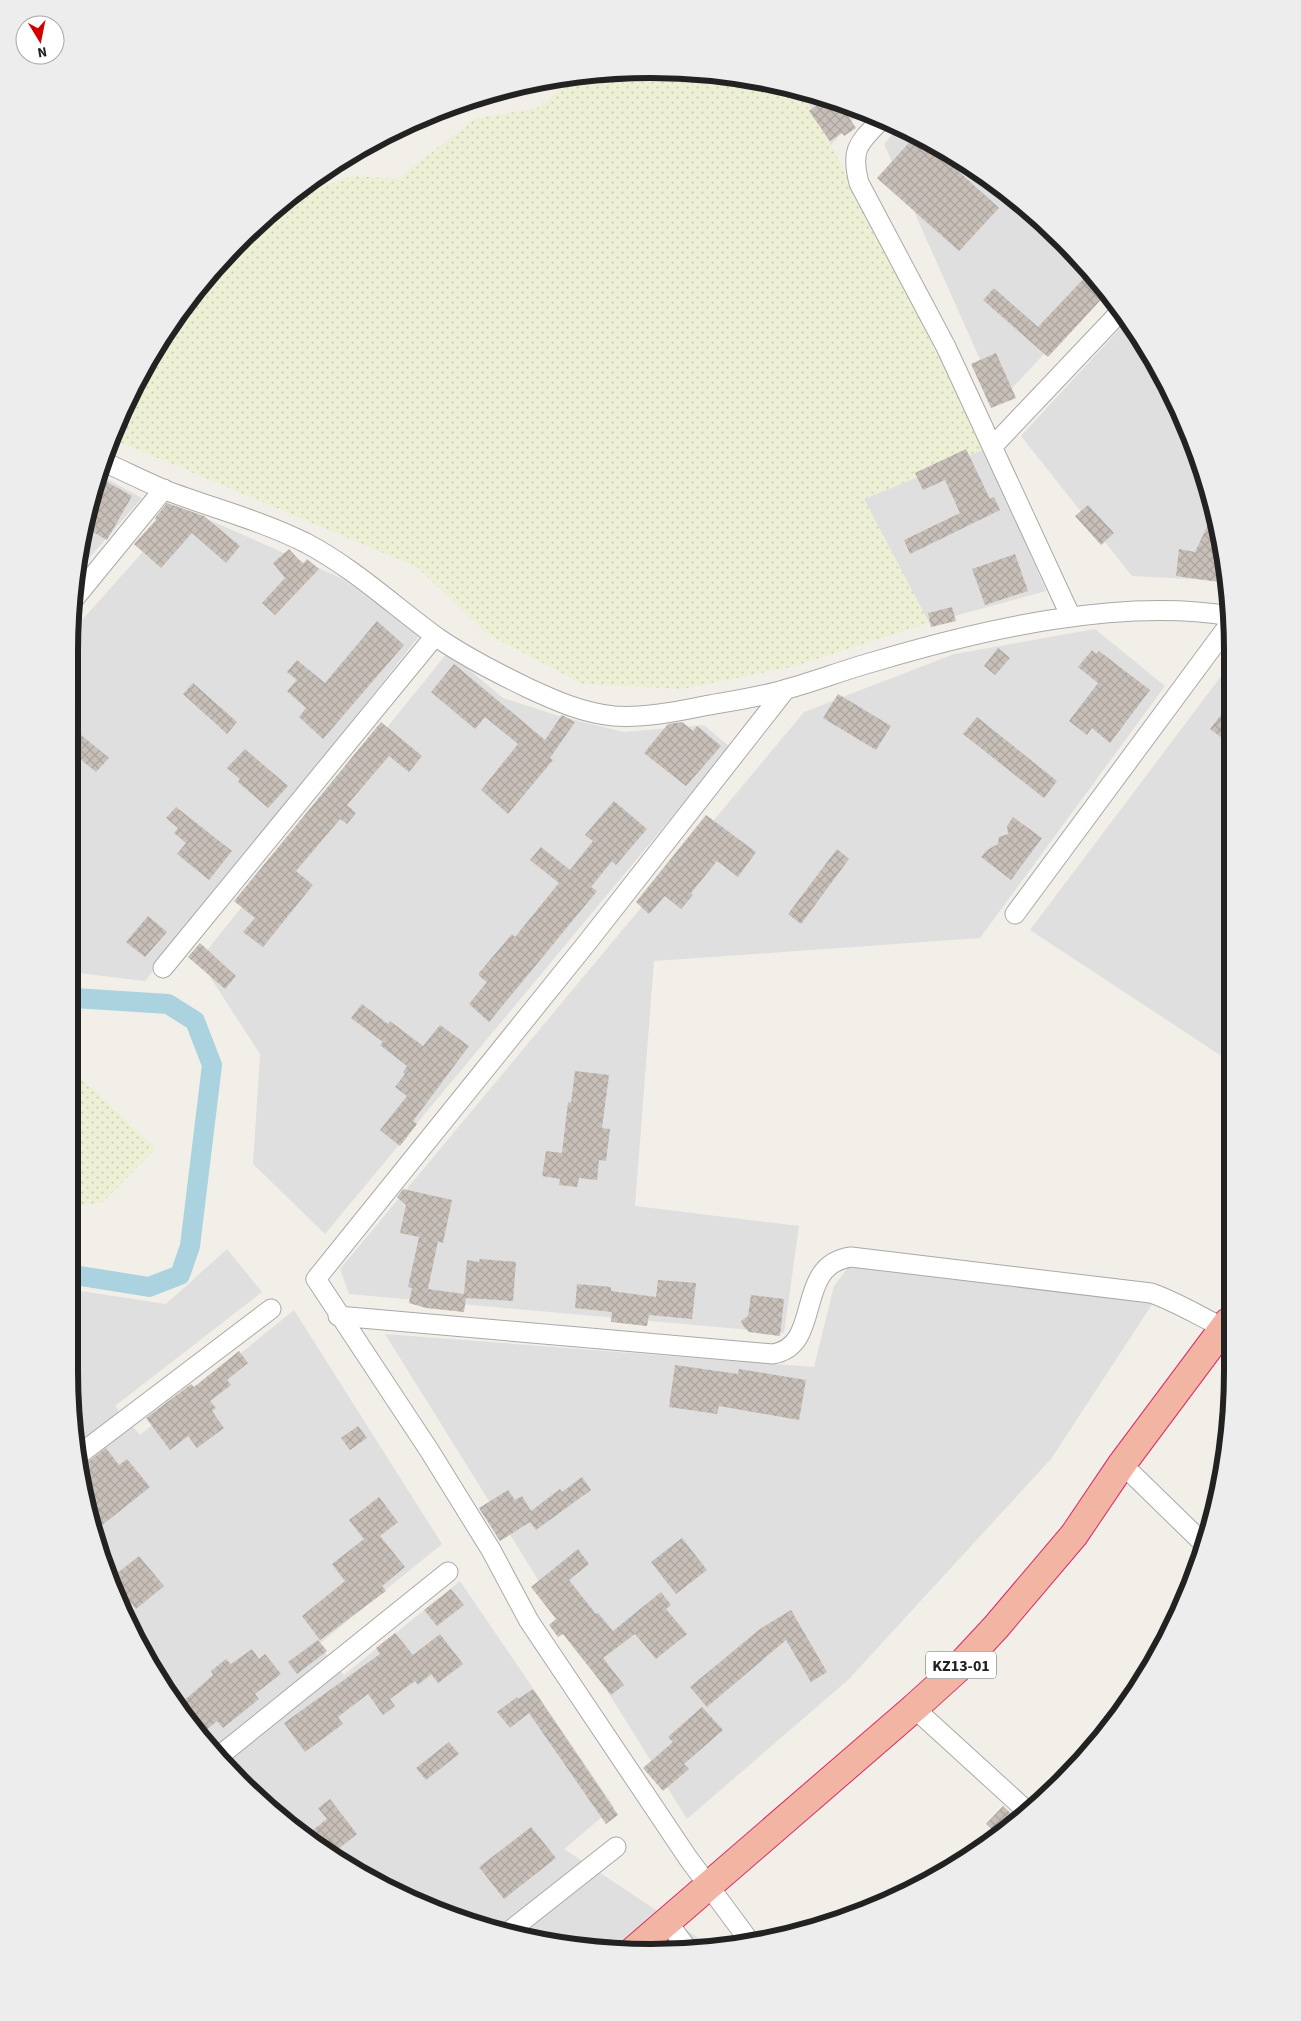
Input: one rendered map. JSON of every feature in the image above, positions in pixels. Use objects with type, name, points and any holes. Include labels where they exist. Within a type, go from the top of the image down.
[{"type":"highway","name":"KZ13-01","points":[[641,1943],[956,1670],[1032,1587],[1074,1535],[1122,1464],[1224,1328]]},
{"type":"street","points":[[877,124],[858,145],[856,169],[860,183],[946,347],[1071,617]]},
{"type":"street","points":[[993,446],[1116,317]]},
{"type":"street","points":[[109,464],[164,490],[264,524],[306,544],[346,566],[435,636],[487,667],[561,703],[584,711],[612,716],[639,716],[680,711],[786,689],[875,661],[942,644],[1071,617],[1166,612],[1210,612],[1222,614]]},
{"type":"street","points":[[81,591],[164,490]]},
{"type":"street","points":[[1015,914],[1223,633]]},
{"type":"street","points":[[163,968],[435,636]]},
{"type":"street","points":[[745,1935],[707,1886],[529,1621],[490,1550],[429,1450],[338,1316],[316,1279],[586,944],[786,689]]},
{"type":"street","points":[[338,1316],[773,1354],[786,1351],[797,1340],[816,1285],[824,1270],[833,1262],[852,1257],[1151,1293],[1173,1300],[1187,1311],[1224,1324]]},
{"type":"street","points":[[83,1452],[271,1309]]},
{"type":"street","points":[[1122,1464],[1198,1538]]},
{"type":"street","points":[[223,1752],[448,1572]]},
{"type":"street","points":[[914,1708],[1022,1806]]},
{"type":"street","points":[[515,1927],[616,1847]]},
{"type":"street","points":[[667,1921],[682,1942]]},
{"type":"shaded area","points":[[806,99],[857,116],[831,145]]},
{"type":"shaded area","points":[[894,132],[937,154],[969,174],[999,196],[1056,245],[1099,295],[999,402],[884,144]]},
{"type":"shaded area","points":[[1123,326],[1147,364],[1180,431],[1204,502],[1219,581],[1132,576],[1021,436]]},
{"type":"shaded area","points":[[985,449],[1046,591],[929,623],[864,499]]},
{"type":"shaded area","points":[[104,477],[142,498],[84,563],[97,502]]},
{"type":"shaded area","points":[[182,508],[341,578],[420,635],[145,981],[78,972],[79,624]]},
{"type":"shaded area","points":[[1095,629],[1165,686],[980,938],[654,961],[635,1206],[799,1226],[784,1333],[349,1294],[340,1269],[804,712],[954,654]]},
{"type":"shaded area","points":[[448,652],[503,698],[562,717],[624,732],[704,725],[730,747],[325,1234],[253,1164],[260,1054],[199,960]]},
{"type":"shaded area","points":[[1224,672],[1224,1058],[1030,930]]},
{"type":"shaded area","points":[[227,1249],[262,1292],[115,1406],[140,1435],[294,1310],[442,1544],[318,1645],[344,1675],[460,1581],[614,1807],[564,1849],[703,1941],[650,1944],[576,1939],[502,1924],[431,1900],[364,1867],[332,1847],[273,1801],[245,1776],[220,1748],[174,1689],[154,1657],[121,1590],[97,1519],[82,1445],[78,1370],[78,1291],[166,1304]]},
{"type":"shaded area","points":[[850,1265],[1153,1303],[1051,1459],[849,1679],[687,1819],[385,1334],[814,1367],[834,1286]]},
{"type":"green space","points":[[613,79],[688,79],[725,82],[806,99],[985,449],[864,499],[929,623],[792,667],[682,689],[583,684],[487,634],[417,567],[117,441],[154,364],[196,302],[245,245],[302,196],[307,192],[353,176],[398,179],[474,119],[537,108],[569,83]]},
{"type":"green space","points":[[78,1076],[156,1148],[103,1202],[78,1206]]},
{"type":"building","points":[[820,103],[835,108],[842,115],[845,112],[856,128],[844,136],[842,133],[830,141],[809,111]]},
{"type":"building","points":[[911,141],[944,158],[999,208],[959,251],[877,178]]},
{"type":"building","points":[[1085,278],[1102,298],[1048,357],[983,300],[994,288],[1038,327]]},
{"type":"building","points":[[996,353],[1016,398],[991,408],[971,364]]},
{"type":"building","points":[[966,449],[990,499],[994,497],[1000,510],[910,554],[904,540],[960,513],[945,480],[923,490],[915,473]]},
{"type":"building","points":[[104,480],[132,496],[107,540],[91,531]]},
{"type":"building","points":[[167,503],[204,516],[240,546],[226,563],[192,533],[161,568],[134,544],[156,520],[155,518]]},
{"type":"building","points":[[1088,505],[1114,533],[1101,545],[1075,516]]},
{"type":"building","points":[[1209,523],[1219,582],[1176,576],[1179,549],[1195,552]]},
{"type":"building","points":[[289,549],[303,564],[307,559],[319,569],[275,615],[262,603],[285,578],[273,563]]},
{"type":"building","points":[[1015,554],[1028,591],[985,605],[972,569]]},
{"type":"building","points":[[952,607],[956,621],[931,627],[928,613]]},
{"type":"building","points":[[377,621],[404,645],[323,739],[299,717],[306,708],[287,691],[297,680],[287,672],[297,660],[325,683]]},
{"type":"building","points":[[998,648],[1010,658],[995,675],[984,666]]},
{"type":"building","points":[[1092,650],[1096,654],[1099,651],[1150,690],[1110,743],[1092,728],[1087,735],[1069,721],[1098,683],[1078,667]]},
{"type":"building","points":[[454,664],[545,740],[562,715],[575,722],[550,758],[553,760],[508,814],[481,790],[518,744],[485,717],[475,729],[431,692]]},
{"type":"building","points":[[193,683],[237,722],[227,734],[183,694]]},
{"type":"building","points":[[838,694],[891,726],[876,750],[823,718]]},
{"type":"building","points":[[1224,711],[1224,740],[1210,729]]},
{"type":"building","points":[[977,717],[1057,781],[1044,798],[963,734]]},
{"type":"building","points":[[381,722],[422,756],[409,772],[389,756],[347,805],[356,813],[347,824],[340,819],[296,871],[313,885],[263,947],[243,932],[255,918],[234,901]]},
{"type":"building","points":[[682,722],[693,731],[697,726],[721,746],[686,786],[644,753],[668,724]]},
{"type":"building","points":[[78,732],[109,758],[96,772],[78,757]]},
{"type":"building","points":[[245,749],[288,786],[268,808],[238,782],[240,779],[227,768]]},
{"type":"building","points":[[614,801],[647,829],[616,865],[612,861],[591,887],[597,891],[489,1022],[469,1004],[487,982],[479,976],[479,973],[512,934],[515,937],[559,883],[530,860],[541,847],[570,870],[593,841],[585,835]]},
{"type":"building","points":[[176,807],[232,851],[209,880],[177,854],[186,843],[174,833],[178,828],[166,818]]},
{"type":"building","points":[[706,815],[756,852],[738,877],[717,861],[691,893],[693,895],[681,909],[665,896],[649,914],[636,902]]},
{"type":"building","points":[[1013,817],[1042,838],[1011,880],[981,857],[987,850],[998,844],[999,837],[1008,834],[1007,826]]},
{"type":"building","points":[[837,849],[849,859],[801,924],[788,914]]},
{"type":"building","points":[[148,916],[167,932],[145,957],[126,942]]},
{"type":"building","points":[[200,943],[236,976],[225,989],[188,957]]},
{"type":"building","points":[[362,1004],[388,1024],[390,1021],[423,1046],[440,1025],[469,1046],[413,1121],[417,1124],[400,1146],[380,1130],[407,1096],[395,1087],[405,1074],[403,1072],[407,1066],[380,1045],[383,1042],[351,1018]]},
{"type":"building","points":[[575,1071],[609,1075],[602,1128],[610,1129],[606,1161],[599,1160],[597,1180],[579,1178],[577,1187],[559,1185],[560,1179],[542,1176],[546,1151],[562,1153],[568,1102],[571,1103]]},
{"type":"building","points":[[403,1189],[452,1200],[443,1243],[438,1241],[428,1289],[464,1294],[467,1260],[479,1262],[480,1259],[516,1262],[513,1301],[466,1298],[464,1312],[426,1308],[409,1303],[412,1288],[408,1287],[419,1237],[400,1233],[406,1205],[397,1197]]},
{"type":"building","points":[[658,1280],[696,1283],[692,1319],[649,1315],[647,1326],[611,1322],[612,1312],[575,1308],[577,1284],[611,1287],[611,1291],[656,1297]]},
{"type":"building","points":[[751,1295],[784,1299],[780,1336],[749,1332],[744,1327],[741,1321],[748,1316]]},
{"type":"building","points":[[239,1351],[248,1363],[227,1380],[231,1385],[210,1401],[216,1408],[212,1411],[224,1428],[197,1448],[188,1436],[170,1450],[146,1418],[191,1384],[194,1387]]},
{"type":"building","points":[[675,1365],[738,1374],[739,1369],[806,1380],[799,1420],[719,1406],[717,1414],[669,1407]]},
{"type":"building","points":[[358,1426],[367,1438],[350,1450],[341,1438]]},
{"type":"building","points":[[106,1448],[119,1465],[127,1459],[150,1487],[99,1526],[86,1464]]},
{"type":"building","points":[[582,1477],[591,1490],[536,1530],[530,1522],[500,1541],[479,1508],[508,1490],[515,1500],[522,1496],[531,1511],[560,1489],[562,1492]]},
{"type":"building","points":[[379,1497],[398,1522],[380,1536],[405,1567],[382,1586],[386,1591],[320,1640],[302,1616],[345,1581],[332,1564],[364,1539],[349,1520]]},
{"type":"building","points":[[682,1538],[707,1570],[676,1594],[651,1562]]},
{"type":"building","points":[[578,1549],[589,1564],[569,1580],[596,1614],[598,1613],[613,1631],[661,1592],[671,1605],[666,1609],[687,1634],[656,1659],[635,1634],[603,1658],[624,1685],[611,1695],[563,1634],[558,1637],[549,1625],[556,1619],[531,1587]]},
{"type":"building","points":[[139,1556],[164,1586],[136,1609],[121,1591],[115,1575]]},
{"type":"building","points":[[451,1589],[464,1605],[437,1626],[424,1610]]},
{"type":"building","points":[[791,1610],[827,1672],[811,1682],[786,1640],[707,1707],[690,1687],[760,1629]]},
{"type":"building","points":[[395,1633],[413,1655],[440,1634],[463,1664],[438,1683],[431,1674],[418,1685],[415,1681],[390,1699],[395,1706],[383,1715],[368,1694],[338,1717],[343,1724],[305,1752],[284,1723],[380,1654],[376,1648]]},
{"type":"building","points":[[318,1640],[327,1651],[297,1674],[288,1662]]},
{"type":"building","points":[[252,1649],[259,1659],[265,1654],[281,1674],[255,1694],[259,1699],[223,1728],[217,1721],[205,1730],[183,1702],[213,1675],[211,1671],[226,1659],[231,1664]]},
{"type":"building","points":[[533,1689],[618,1815],[606,1824],[529,1713],[510,1728],[497,1712],[517,1697],[518,1699]]},
{"type":"building","points":[[702,1707],[723,1730],[684,1764],[689,1769],[663,1791],[643,1768],[673,1742],[668,1737]]},
{"type":"building","points":[[449,1742],[459,1754],[426,1780],[416,1768]]},
{"type":"building","points":[[330,1799],[357,1834],[337,1850],[332,1847],[311,1832],[327,1819],[318,1808]]},
{"type":"building","points":[[1003,1806],[1012,1814],[992,1830],[986,1824]]},
{"type":"building","points":[[531,1827],[556,1858],[504,1899],[479,1867]]},
{"type":"waterway","points":[[78,998],[168,1004],[195,1021],[212,1065],[190,1246],[180,1275],[149,1287],[78,1276]]}]
